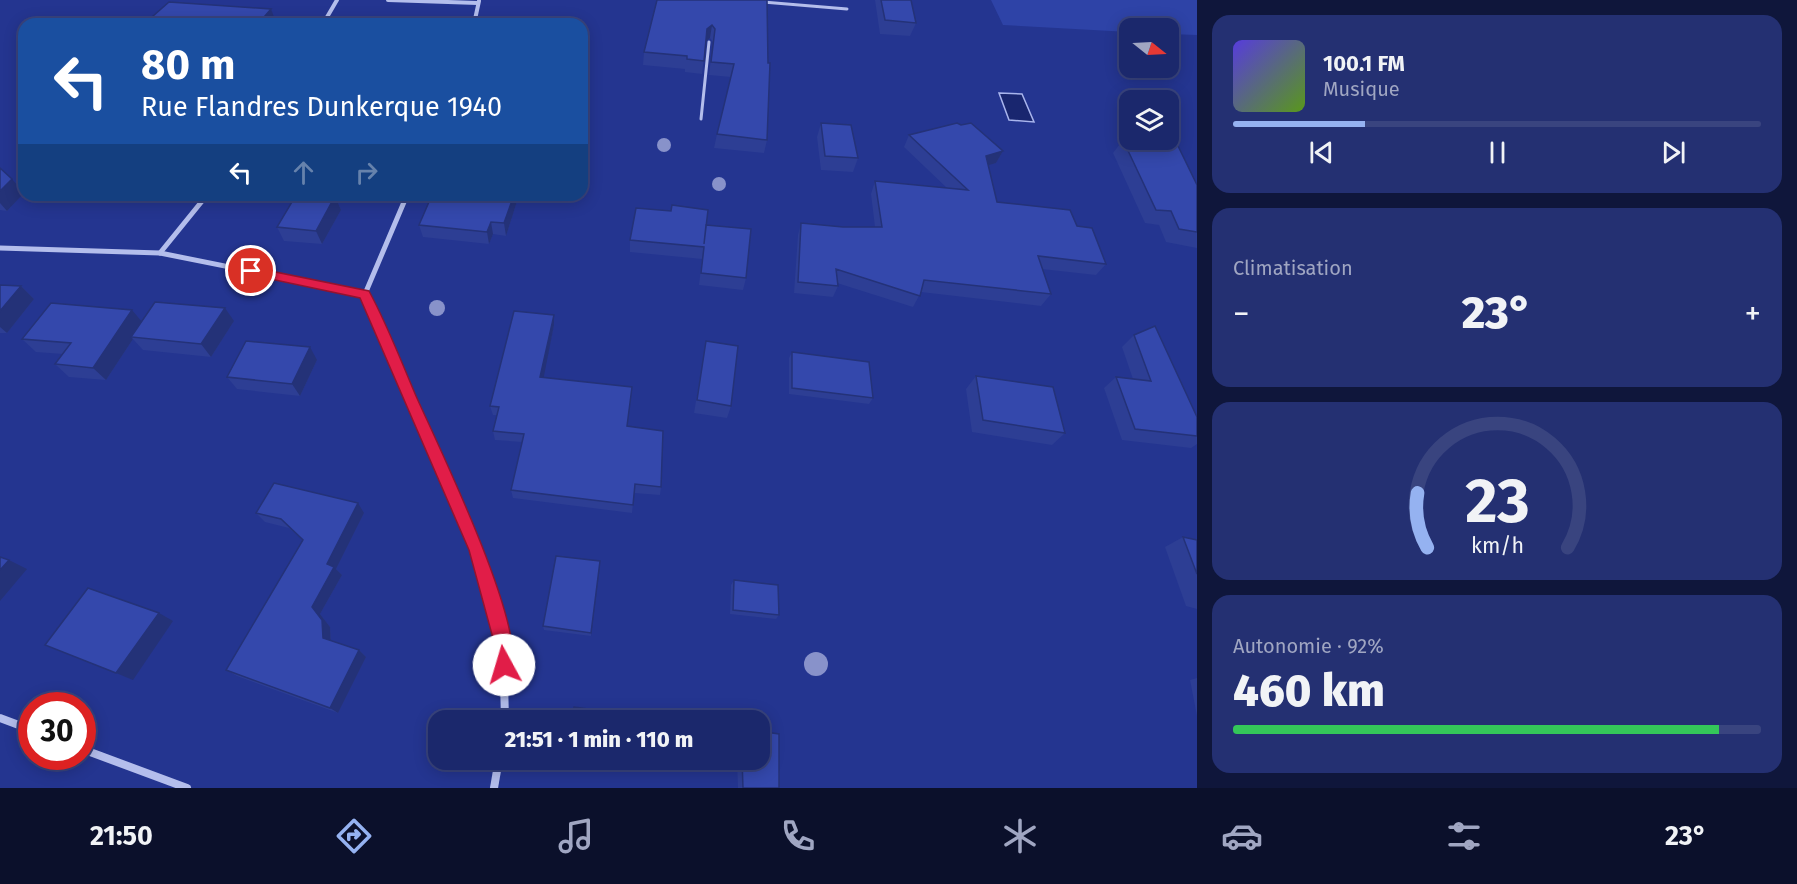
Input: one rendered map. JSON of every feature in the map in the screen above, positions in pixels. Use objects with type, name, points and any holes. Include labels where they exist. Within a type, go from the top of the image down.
[{"type":"street","points":[[326,18],[337,0]]},
{"type":"street","points":[[388,0],[479,1],[475,18]]},
{"type":"street","points":[[160,253],[202,201]]},
{"type":"street","points":[[404,201],[365,294],[477,550],[503,642],[505,710]]},
{"type":"street","points":[[0,248],[160,253],[365,294]]},
{"type":"street","points":[[0,718],[18,725]]},
{"type":"street","points":[[96,754],[187,788]]},
{"type":"street","points":[[494,788],[497,770]]},
{"type":"lane","points":[[756,2],[847,9]]},
{"type":"lane","points":[[701,119],[709,42]]},
{"type":"shaded area","points":[[991,0],[1197,0],[1197,35],[1179,34],[1179,18],[1119,18],[1119,31],[1003,25]]},
{"type":"shaded area","points":[[999,93],[1022,94],[1034,122],[1009,120]]},
{"type":"building","points":[[657,0],[767,0],[768,63],[770,63],[767,140],[717,134],[734,64],[711,62],[715,29],[712,25],[707,29],[704,61],[687,59],[687,56],[644,52]]},
{"type":"building","points":[[881,0],[911,0],[916,23],[885,20]]},
{"type":"building","points":[[169,2],[271,9],[263,18],[151,18]]},
{"type":"building","points":[[821,123],[851,125],[858,158],[825,156]]},
{"type":"building","points":[[957,123],[961,125],[971,123],[1003,151],[986,156],[997,202],[1070,210],[1077,226],[1092,228],[1106,264],[1038,256],[1051,294],[924,280],[920,296],[836,269],[838,286],[798,282],[801,223],[843,227],[882,227],[875,181],[968,190],[909,135]]},
{"type":"building","points":[[1179,148],[1197,185],[1197,232],[1179,229],[1171,211],[1156,210],[1128,150],[1179,150]]},
{"type":"building","points":[[0,168],[12,179],[0,191]]},
{"type":"building","points":[[292,201],[332,201],[316,231],[277,227]]},
{"type":"building","points":[[429,201],[512,201],[504,223],[491,222],[487,232],[419,225]]},
{"type":"building","points":[[672,205],[708,210],[706,225],[751,229],[746,278],[701,273],[704,247],[630,240],[636,208],[671,211]]},
{"type":"building","points":[[0,285],[21,286],[0,311]]},
{"type":"building","points":[[155,302],[225,308],[201,344],[131,337]]},
{"type":"building","points":[[51,303],[132,310],[93,368],[55,364],[71,343],[22,339]]},
{"type":"building","points":[[514,311],[554,315],[540,377],[632,387],[627,426],[663,431],[661,487],[635,484],[633,505],[511,490],[524,434],[493,431],[499,407],[490,406]]},
{"type":"building","points":[[1155,326],[1197,417],[1197,436],[1135,429],[1116,377],[1151,381],[1134,335]]},
{"type":"building","points":[[246,341],[310,347],[292,384],[227,377]]},
{"type":"building","points":[[706,341],[738,346],[731,406],[697,400]]},
{"type":"building","points":[[792,352],[869,362],[873,398],[792,388]]},
{"type":"building","points":[[976,376],[1053,387],[1065,433],[983,420]]},
{"type":"building","points":[[274,483],[358,503],[327,564],[334,567],[312,607],[322,620],[323,638],[359,650],[330,708],[226,670],[303,540],[281,519],[256,513]]},
{"type":"building","points":[[1183,537],[1197,540],[1197,574]]},
{"type":"building","points":[[556,556],[600,561],[591,633],[543,626]]},
{"type":"building","points":[[0,557],[9,560],[0,570]]},
{"type":"building","points":[[734,580],[778,585],[779,615],[733,610]]},
{"type":"building","points":[[88,588],[159,613],[116,673],[45,645]]},
{"type":"building","points":[[574,707],[595,710],[574,710]]},
{"type":"building","points":[[770,733],[779,734],[779,788],[743,788],[742,770],[770,770]]},
{"type":"route","points":[[251,271],[365,294],[477,550],[503,642],[504,665]]}]
